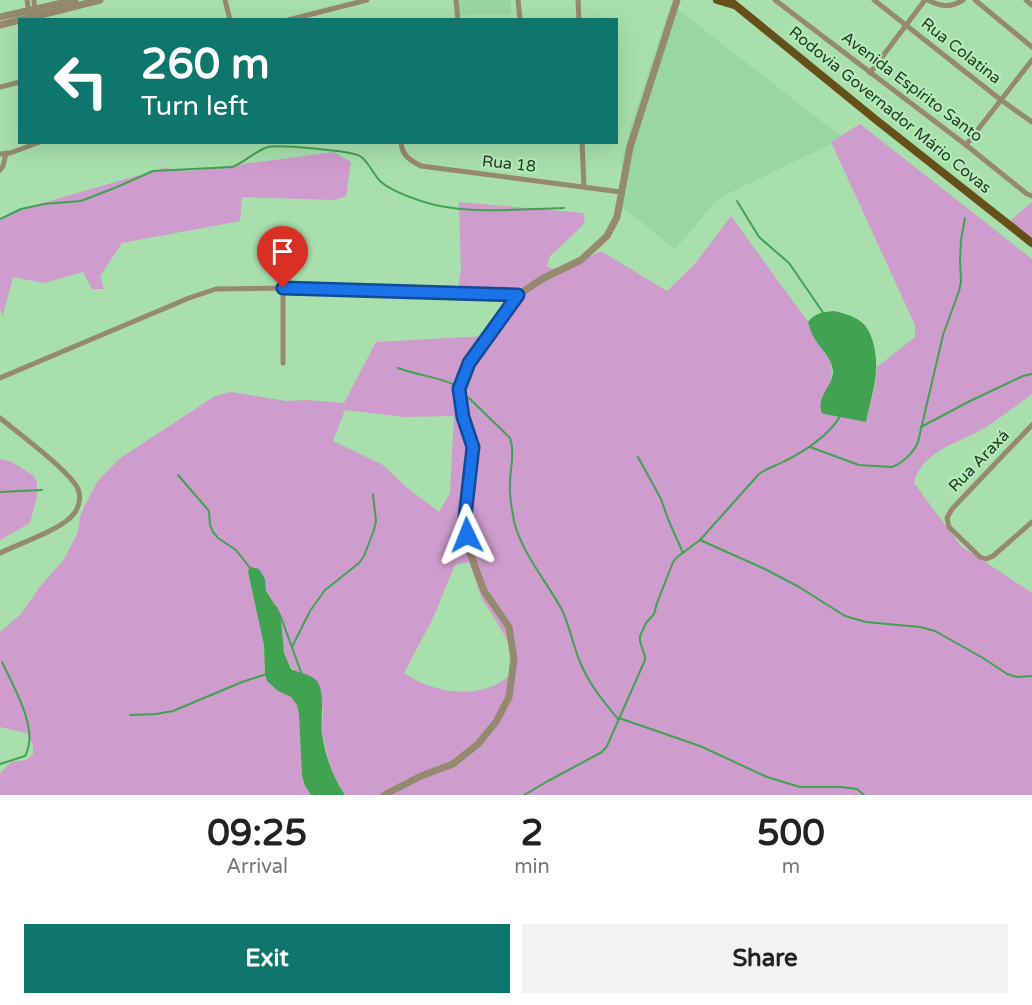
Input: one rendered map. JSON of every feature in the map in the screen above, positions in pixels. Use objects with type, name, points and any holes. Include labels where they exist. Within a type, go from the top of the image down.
[{"type":"main road","points":[[717,0],[739,7]]},
{"type":"main road","name":"Rodovia Governador Mário Covas","points":[[729,0],[1032,243]]},
{"type":"street","points":[[27,0],[32,13]]},
{"type":"street","points":[[32,13],[34,0]]},
{"type":"street","points":[[23,18],[32,13],[75,0]]},
{"type":"street","points":[[0,17],[98,0]]},
{"type":"street","points":[[225,0],[230,18]]},
{"type":"street","points":[[296,18],[367,0]]},
{"type":"street","points":[[456,0],[458,18]]},
{"type":"street","points":[[518,0],[520,18]]},
{"type":"street","points":[[578,0],[579,18]]},
{"type":"street","points":[[384,795],[453,764],[478,744],[496,722],[509,697],[514,659],[509,627],[484,591],[470,553],[465,517],[473,447],[463,417],[459,389],[469,363],[518,295],[542,279],[581,260],[607,236],[617,217],[630,147],[676,0]]},
{"type":"street","name":"Avenida Espírito Santo","points":[[775,0],[1032,196]]},
{"type":"street","points":[[784,6],[789,0]]},
{"type":"street","name":"Rua Colatina","points":[[874,0],[1000,100],[1032,122]]},
{"type":"street","points":[[870,73],[927,0],[942,6],[963,0]]},
{"type":"street","points":[[975,0],[1032,47]]},
{"type":"street","points":[[1026,0],[1032,5]]},
{"type":"street","points":[[0,25],[18,20]]},
{"type":"street","points":[[966,145],[1032,60]]},
{"type":"street","points":[[0,87],[18,82]]},
{"type":"street","points":[[0,170],[3,166],[3,154],[34,144]]},
{"type":"street","points":[[582,144],[584,187]]},
{"type":"street","name":"Rua 18","points":[[401,146],[406,158],[421,166],[621,192]]},
{"type":"street","points":[[0,378],[189,297],[216,289],[283,288],[518,295]]},
{"type":"street","points":[[283,288],[283,363]]},
{"type":"street","points":[[0,418],[64,471],[79,491],[79,508],[70,518],[57,527],[0,553]]},
{"type":"street","name":"Rua Araxá","points":[[1032,425],[952,509],[947,518],[949,527],[986,559],[993,556],[1032,522]]},
{"type":"shaded area","points":[[459,0],[511,0],[511,14],[459,15]]},
{"type":"shaded area","points":[[671,4],[843,138],[719,198],[675,249],[620,205],[622,160],[630,128]]},
{"type":"shaded area","points":[[860,124],[1032,259],[1032,394],[986,427],[933,455],[918,472],[914,483],[961,546],[1032,593],[1032,795],[345,795],[331,770],[322,732],[323,708],[288,662],[282,646],[276,607],[267,591],[265,579],[248,572],[264,645],[265,674],[267,681],[278,691],[291,697],[297,705],[302,776],[311,795],[0,795],[0,773],[11,762],[26,760],[33,754],[33,746],[27,733],[0,727],[0,632],[20,615],[64,559],[78,532],[81,513],[97,482],[119,459],[215,396],[231,392],[286,401],[344,403],[376,342],[486,336],[504,300],[458,290],[461,270],[459,202],[583,213],[585,219],[582,226],[550,256],[547,266],[563,270],[601,251],[667,291],[695,264],[731,216],[808,322],[812,333],[828,358],[832,374],[822,397],[866,421],[875,386],[877,367],[915,337],[915,325],[831,142]],"holes":[[[345,410],[405,417],[454,416],[450,493],[439,512],[405,486],[383,465],[333,441]],[[469,562],[482,599],[509,643],[509,676],[482,690],[459,692],[424,684],[404,673],[433,618],[455,565]]]},
{"type":"shaded area","points":[[334,152],[351,162],[346,196],[335,200],[242,197],[240,221],[122,243],[100,276],[104,289],[92,289],[83,272],[44,283],[13,277],[3,315],[0,310],[0,219],[18,210],[164,168],[191,171]]},
{"type":"shaded area","points":[[1032,202],[1032,239],[1010,221]]},
{"type":"shaded area","points":[[834,311],[860,321],[873,342],[876,373],[866,422],[822,413],[822,397],[832,378],[833,369],[828,357],[813,336],[808,322],[819,313]]},
{"type":"shaded area","points":[[0,459],[12,462],[34,476],[37,483],[37,497],[30,523],[0,540]]},
{"type":"shaded area","points":[[251,567],[259,569],[265,579],[266,591],[281,620],[284,653],[291,669],[311,676],[319,685],[322,698],[322,734],[325,751],[333,773],[345,795],[311,795],[305,786],[302,776],[297,705],[291,697],[278,691],[267,681],[265,674],[264,645],[248,572]]},
{"type":"waterway","points":[[0,219],[21,209],[44,204],[81,201],[153,171],[232,167],[263,149],[274,146],[330,150],[360,156],[378,178],[391,189],[435,205],[483,210],[564,208]]},
{"type":"waterway","points":[[737,201],[759,237],[789,263],[824,314]]},
{"type":"waterway","points":[[810,447],[859,465],[892,467],[904,460],[913,450],[918,442],[943,335],[959,291],[961,240],[965,218]]},
{"type":"waterway","points":[[398,368],[457,386]]},
{"type":"waterway","points":[[921,427],[970,401],[1032,374]]},
{"type":"waterway","points":[[469,398],[510,438],[512,455],[510,493],[517,533],[562,610],[588,678],[618,719]]},
{"type":"waterway","points":[[524,795],[602,752],[607,746],[645,660],[640,636],[646,623],[654,614],[676,558],[700,540],[759,474],[816,442],[831,429],[841,414]]},
{"type":"waterway","points":[[638,457],[661,499],[683,553]]},
{"type":"waterway","points":[[178,475],[209,511],[213,532],[236,550],[250,568]]},
{"type":"waterway","points":[[0,492],[42,490]]},
{"type":"waterway","points":[[292,647],[310,611],[325,590],[359,563],[364,556],[376,521],[373,494]]},
{"type":"waterway","points":[[700,540],[765,569],[845,616],[866,622],[920,627],[935,631],[1007,674],[1017,677],[1032,676]]},
{"type":"waterway","points":[[276,607],[302,675]]},
{"type":"waterway","points":[[0,764],[25,756],[29,745],[27,721],[23,708],[2,662]]},
{"type":"waterway","points":[[130,715],[173,711],[267,674]]},
{"type":"waterway","points":[[619,718],[700,746],[767,777],[800,787],[857,789],[864,795]]},
{"type":"route","points":[[283,288],[518,295],[469,363],[459,389],[463,417],[473,447],[465,517],[467,535]]}]
